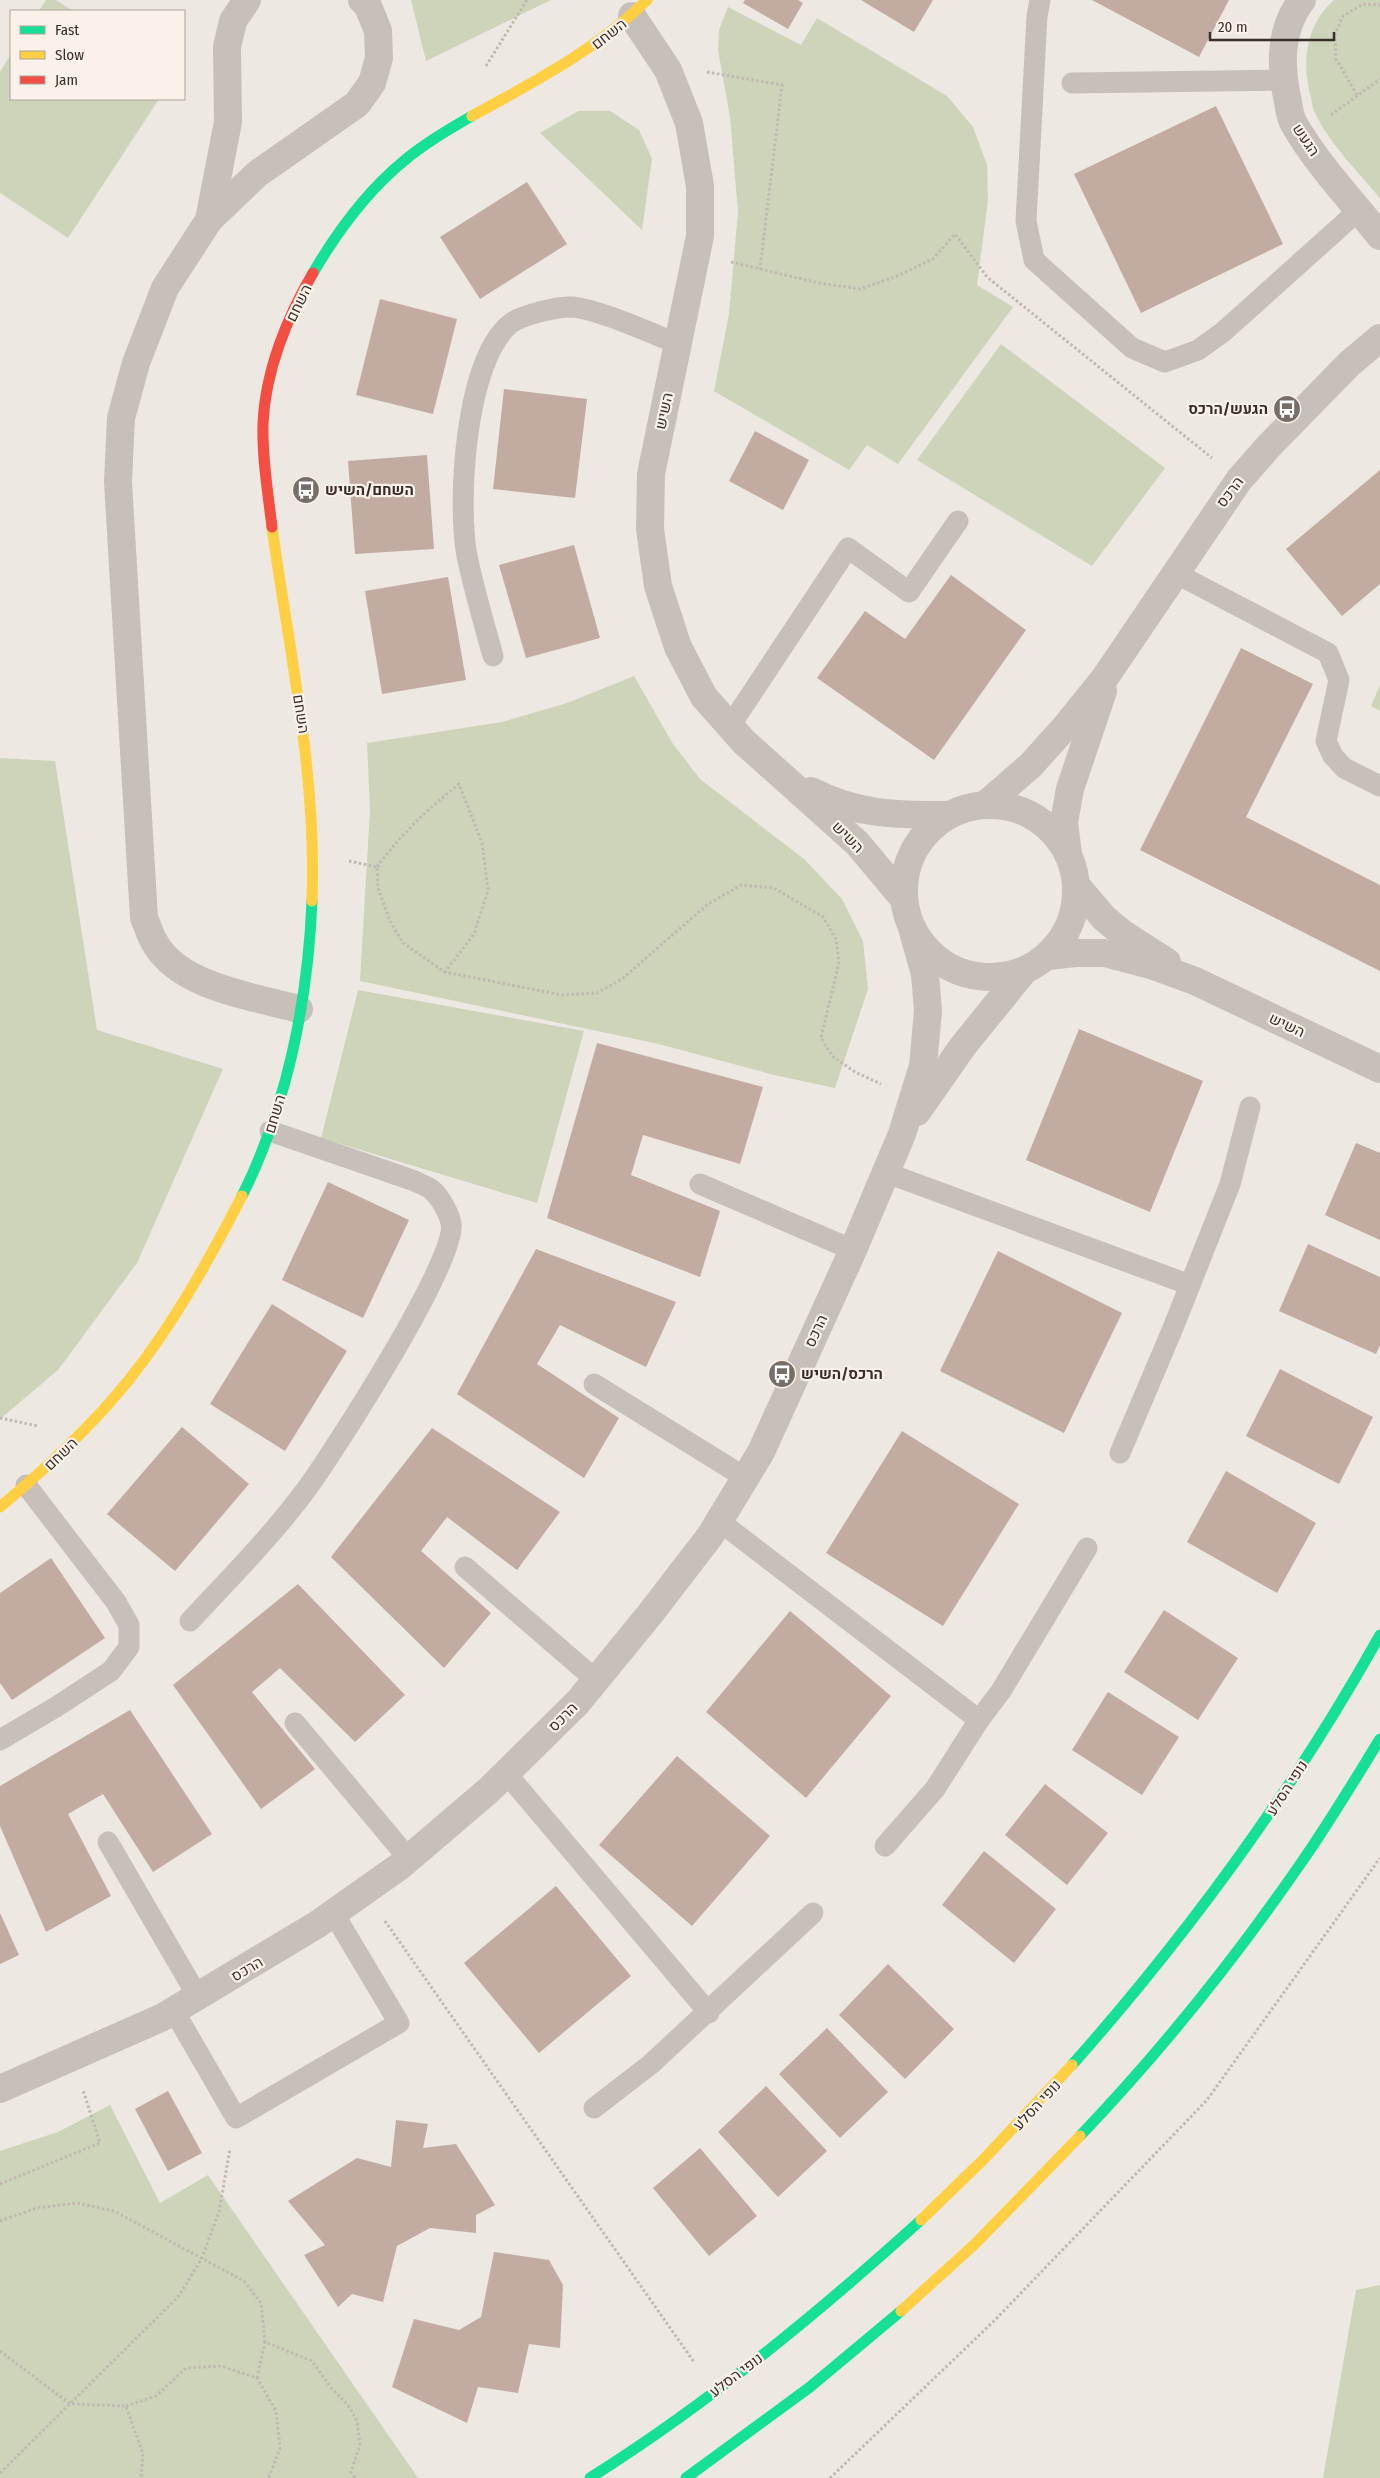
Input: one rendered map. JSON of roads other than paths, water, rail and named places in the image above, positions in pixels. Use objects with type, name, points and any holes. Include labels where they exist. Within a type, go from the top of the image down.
[{"type":"street","points":[[209,220],[228,122],[227,47],[232,21],[247,0]]},
{"type":"street","points":[[300,1008],[202,982],[175,966],[155,945],[144,918],[118,482],[121,418],[136,362],[165,288],[209,220],[257,174],[356,104],[372,83],[380,58],[378,31],[368,6],[362,0]]},
{"type":"street","name":"הגעש","points":[[1302,0],[1292,14],[1282,48],[1283,80],[1292,122],[1380,236]]},
{"type":"street","name":"השיש","points":[[639,8],[689,123],[700,186],[700,236],[651,474],[650,529],[658,586],[678,647],[704,697],[744,742],[857,843],[904,899]]},
{"type":"street","name":"השחם","points":[[0,1507],[26,1486],[80,1434],[126,1383],[164,1332],[231,1217],[262,1152],[270,1131],[294,1042],[307,964],[314,891],[306,746],[277,567],[263,443],[266,392],[282,338],[302,292],[331,245],[365,201],[402,162],[444,132],[600,43],[639,8]]},
{"type":"street","name":"הרכס","points":[[985,805],[1031,765],[1066,726],[1110,670],[1239,480],[1342,371],[1380,338]]},
{"type":"street","name":"הרכס","points":[[1068,856],[1064,822],[1070,789],[1110,670]]},
{"type":"street","name":"השיש","points":[[787,779],[833,803],[867,812],[948,816]]},
{"type":"street","points":[[985,805],[1010,807],[1034,817],[1054,834],[1068,856],[1076,885],[1074,911],[1065,936],[1048,956],[1022,972],[997,978],[971,976],[947,966],[927,950],[912,928],[904,899],[905,874],[913,851],[928,831],[948,816],[965,808],[985,805]]},
{"type":"street","name":"השיש","points":[[1076,885],[1104,918],[1122,933],[1195,981]]},
{"type":"street","name":"הרכס","points":[[0,2089],[174,2011],[334,1914],[365,1892],[408,1859],[506,1773],[578,1702],[650,1614],[710,1536],[761,1452],[853,1250],[902,1134],[924,1066],[928,1011],[925,974],[912,928]]},
{"type":"street","name":"השיש","points":[[1048,956],[1074,953],[1105,953],[1154,966],[1195,981],[1380,1069]]},
{"type":"street","name":"הרכס","points":[[902,1134],[963,1046],[1022,972]]},
{"type":"street","name":"נופי הסלע","points":[[590,2478],[645,2442],[816,2315],[992,2153],[1100,2035],[1153,1972],[1257,1833],[1362,1668],[1380,1636]]},
{"type":"street","points":[[686,2478],[835,2366],[899,2313],[1029,2190],[1087,2130],[1164,2041],[1238,1947],[1300,1864],[1380,1739]]},
{"type":"lane","points":[[1040,0],[1037,16],[1026,222],[1034,260],[1132,348],[1165,362],[1198,350],[1223,332],[1359,210]]},
{"type":"lane","points":[[1072,83],[1283,80]]},
{"type":"lane","points":[[493,656],[467,555],[463,492],[470,416],[486,356],[510,324],[536,313],[572,307],[601,315],[678,344]]},
{"type":"lane","points":[[730,726],[848,548],[909,592],[958,521]]},
{"type":"lane","points":[[1175,573],[1328,653],[1340,680],[1326,741],[1334,756],[1344,768],[1380,786]]},
{"type":"lane","points":[[1120,1453],[1230,1184],[1250,1107]]},
{"type":"lane","points":[[190,1621],[252,1554],[307,1488],[402,1337],[441,1262],[452,1224],[445,1208],[432,1190],[412,1180],[270,1131]]},
{"type":"lane","points":[[887,1173],[1190,1285]]},
{"type":"lane","points":[[700,1184],[853,1250]]},
{"type":"lane","points":[[594,1384],[746,1478]]},
{"type":"lane","points":[[0,1740],[111,1672],[129,1647],[129,1625],[116,1602],[26,1486]]},
{"type":"lane","points":[[719,1521],[979,1720]]},
{"type":"lane","points":[[886,1846],[935,1789],[979,1720],[1001,1691],[1088,1548]]},
{"type":"lane","points":[[465,1567],[596,1680]]},
{"type":"lane","points":[[295,1723],[408,1859]]},
{"type":"lane","points":[[506,1773],[709,2012]]},
{"type":"lane","points":[[108,1842],[198,1997]]},
{"type":"lane","points":[[594,2108],[652,2064],[813,1913]]},
{"type":"lane","points":[[174,2011],[236,2118],[399,2023],[334,1914]]},
{"type":"place","name":"הגעש/הרכס","points":[[1287,409]]},
{"type":"place","name":"השחם/השיש","points":[[306,490]]},
{"type":"place","name":"הרכס/השיש","points":[[782,1374]]}]
